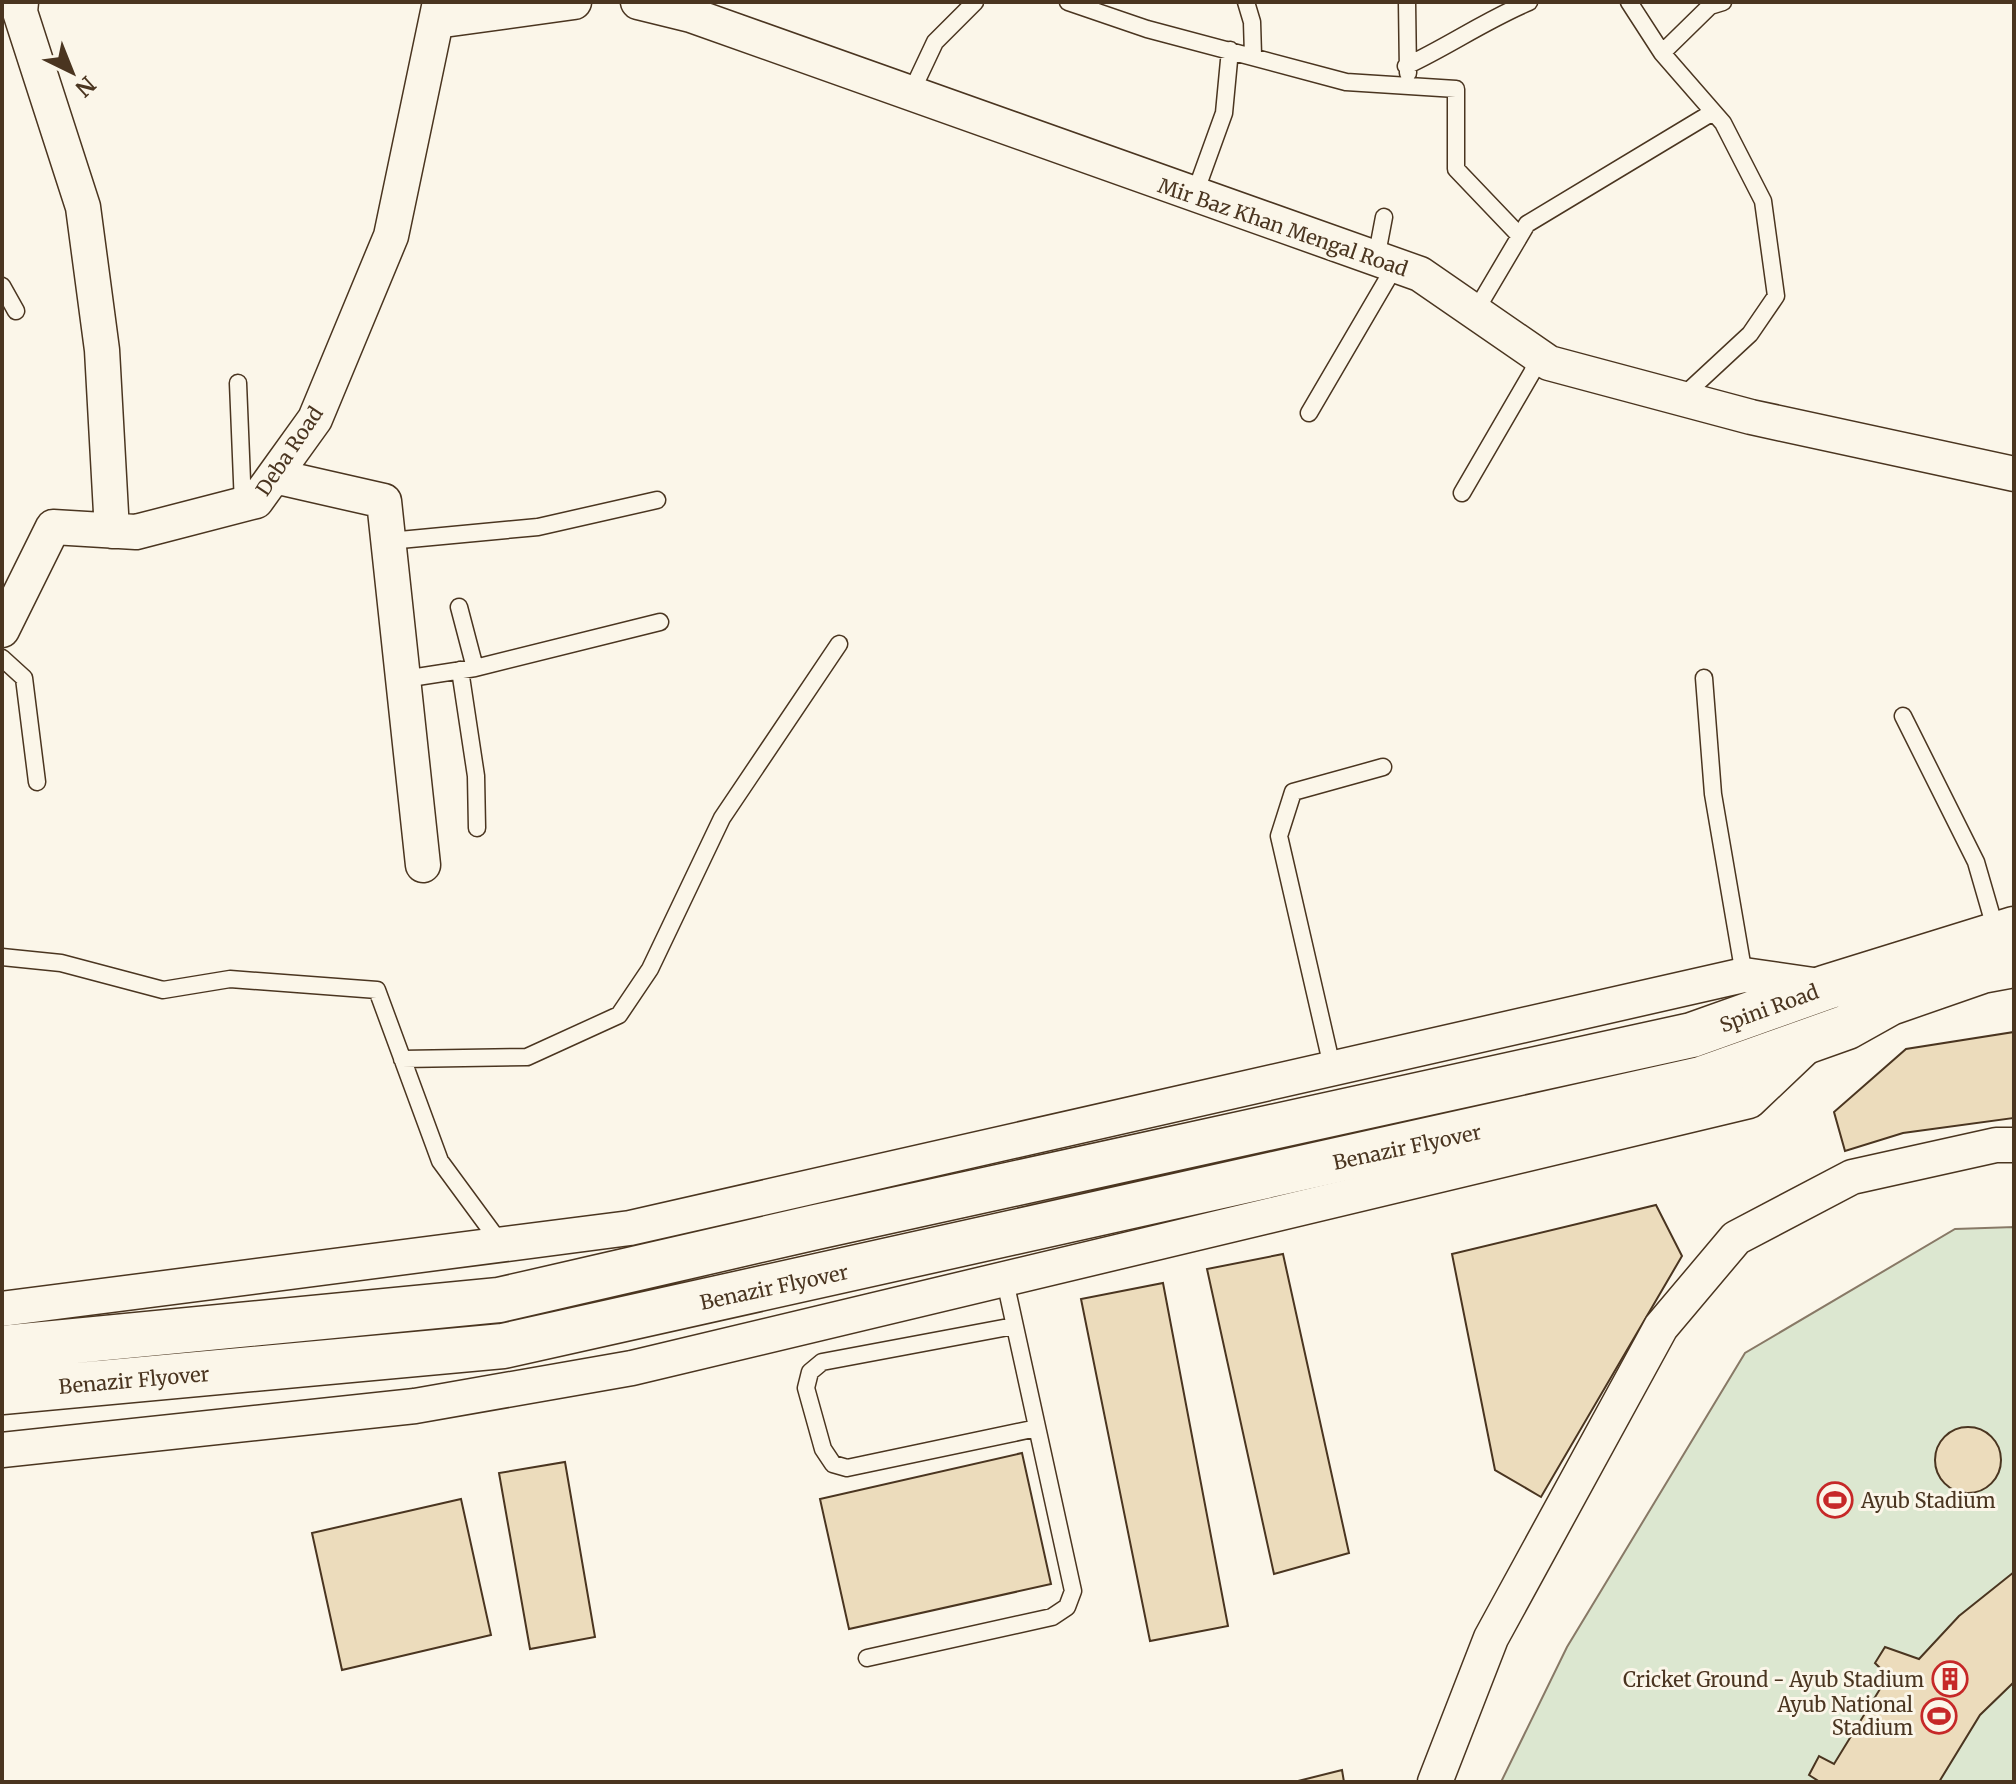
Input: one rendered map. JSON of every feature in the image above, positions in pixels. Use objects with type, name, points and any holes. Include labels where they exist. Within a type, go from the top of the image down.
[{"type":"main road","name":"Spini Road","points":[[2,1348],[499,1300],[816,1227],[1692,1035],[1827,987],[2008,942]]},
{"type":"main road","points":[[1811,1042],[1847,1027],[1890,1003],[1982,971],[2008,942]]},
{"type":"main road","name":"Benazir Flyover","points":[[2,1392],[503,1346],[1536,1118],[1701,1079],[1811,1042]]},
{"type":"street","points":[[21,2],[20,12],[83,207],[102,350],[112,531]]},
{"type":"street","points":[[438,11],[574,2]]},
{"type":"street","name":"Mir Baz Khan Mengal Road","points":[[655,4],[1420,274],[1549,363],[1751,417],[2014,474]]},
{"type":"street","name":"Deba Road","points":[[2,630],[53,527],[136,532],[256,501],[315,419],[391,236],[438,11]]},
{"type":"street","points":[[274,476],[384,501],[423,865]]},
{"type":"street","points":[[2,1309],[630,1228],[1333,1071],[1744,975],[1827,987]]},
{"type":"street","points":[[2,1450],[415,1406],[632,1368],[1749,1101],[1811,1042]]},
{"type":"street","points":[[1435,1782],[1491,1638],[1661,1327],[1736,1238],[1852,1177],[1996,1145],[2014,1145]]},
{"type":"lane","points":[[910,95],[935,42],[975,2]]},
{"type":"lane","points":[[1068,2],[1147,29],[1346,82],[1456,89],[1456,169],[1519,235]]},
{"type":"lane","points":[[1246,2],[1252,22],[1253,55]]},
{"type":"lane","points":[[1407,2],[1406,66],[1412,87]]},
{"type":"lane","points":[[1406,66],[1444,48],[1480,23],[1529,2]]},
{"type":"lane","points":[[1629,2],[1662,53],[1723,123],[1763,201],[1776,296],[1750,334],[1681,398]]},
{"type":"lane","points":[[1662,53],[1710,6],[1723,2]]},
{"type":"lane","points":[[1194,196],[1224,113],[1230,50]]},
{"type":"lane","points":[[1475,312],[1527,224],[1713,112]]},
{"type":"lane","points":[[1309,413],[1386,262],[1384,217]]},
{"type":"lane","points":[[2,286],[16,311]]},
{"type":"lane","points":[[1462,493],[1541,357]]},
{"type":"lane","points":[[238,383],[243,505]]},
{"type":"lane","points":[[389,541],[538,527],[657,500]]},
{"type":"lane","points":[[459,607],[468,669],[477,828]]},
{"type":"lane","points":[[404,679],[468,669],[660,622]]},
{"type":"lane","points":[[402,1059],[527,1057],[619,1015],[650,969],[722,818],[839,644]]},
{"type":"lane","points":[[2,658],[24,678],[37,782]]},
{"type":"lane","points":[[1704,678],[1713,794],[1744,975]]},
{"type":"lane","points":[[1903,716],[1976,862],[2008,942]]},
{"type":"lane","points":[[1333,1071],[1279,836],[1293,792],[1383,767]]},
{"type":"lane","points":[[2,957],[61,963],[163,990],[230,979],[377,990],[440,1161],[502,1245]]},
{"type":"lane","points":[[867,1658],[1052,1617],[1067,1607],[1073,1591],[1005,1281]]},
{"type":"lane","points":[[1014,1326],[822,1362],[810,1372],[806,1388],[823,1449],[833,1464],[847,1468],[1037,1428]]},
{"type":"green space","name":"Ayub Stadium","points":[[2014,1227],[2014,1782],[1501,1782],[1567,1647],[1745,1353],[1955,1229]]},
{"type":"building","points":[[2014,1032],[2014,1118],[1903,1133],[1845,1151],[1834,1112],[1906,1049]]},
{"type":"building","points":[[1656,1205],[1682,1256],[1541,1497],[1495,1470],[1452,1254]]},
{"type":"building","points":[[1283,1254],[1349,1553],[1274,1574],[1207,1269]]},
{"type":"building","points":[[1163,1283],[1228,1626],[1150,1641],[1081,1299]]},
{"type":"building","points":[[1974,1427],[1992,1436],[1999,1447],[1999,1473],[1992,1484],[1981,1491],[1962,1493],[1944,1484],[1937,1473],[1935,1454],[1944,1436],[1955,1429]]},
{"type":"building","points":[[1022,1453],[1051,1584],[849,1629],[820,1499]]},
{"type":"building","points":[[565,1462],[595,1637],[530,1649],[499,1473]]},
{"type":"building","points":[[461,1499],[491,1635],[342,1670],[312,1533]]},
{"type":"building","name":"Ayub National Stadium","points":[[2014,1572],[2014,1682],[1980,1715],[1939,1782],[1820,1782],[1809,1775],[1819,1756],[1834,1764],[1888,1676],[1875,1663],[1885,1647],[1919,1659],[1959,1616]]},
{"type":"building","points":[[1342,1770],[1344,1782],[1294,1782]]},
{"type":"place","name":"Ayub Stadium","points":[[1835,1500]]},
{"type":"place","name":"Cricket Ground - Ayub Stadium","points":[[1950,1679]]},
{"type":"place","name":"Ayub National Stadium","points":[[1939,1716]]}]
